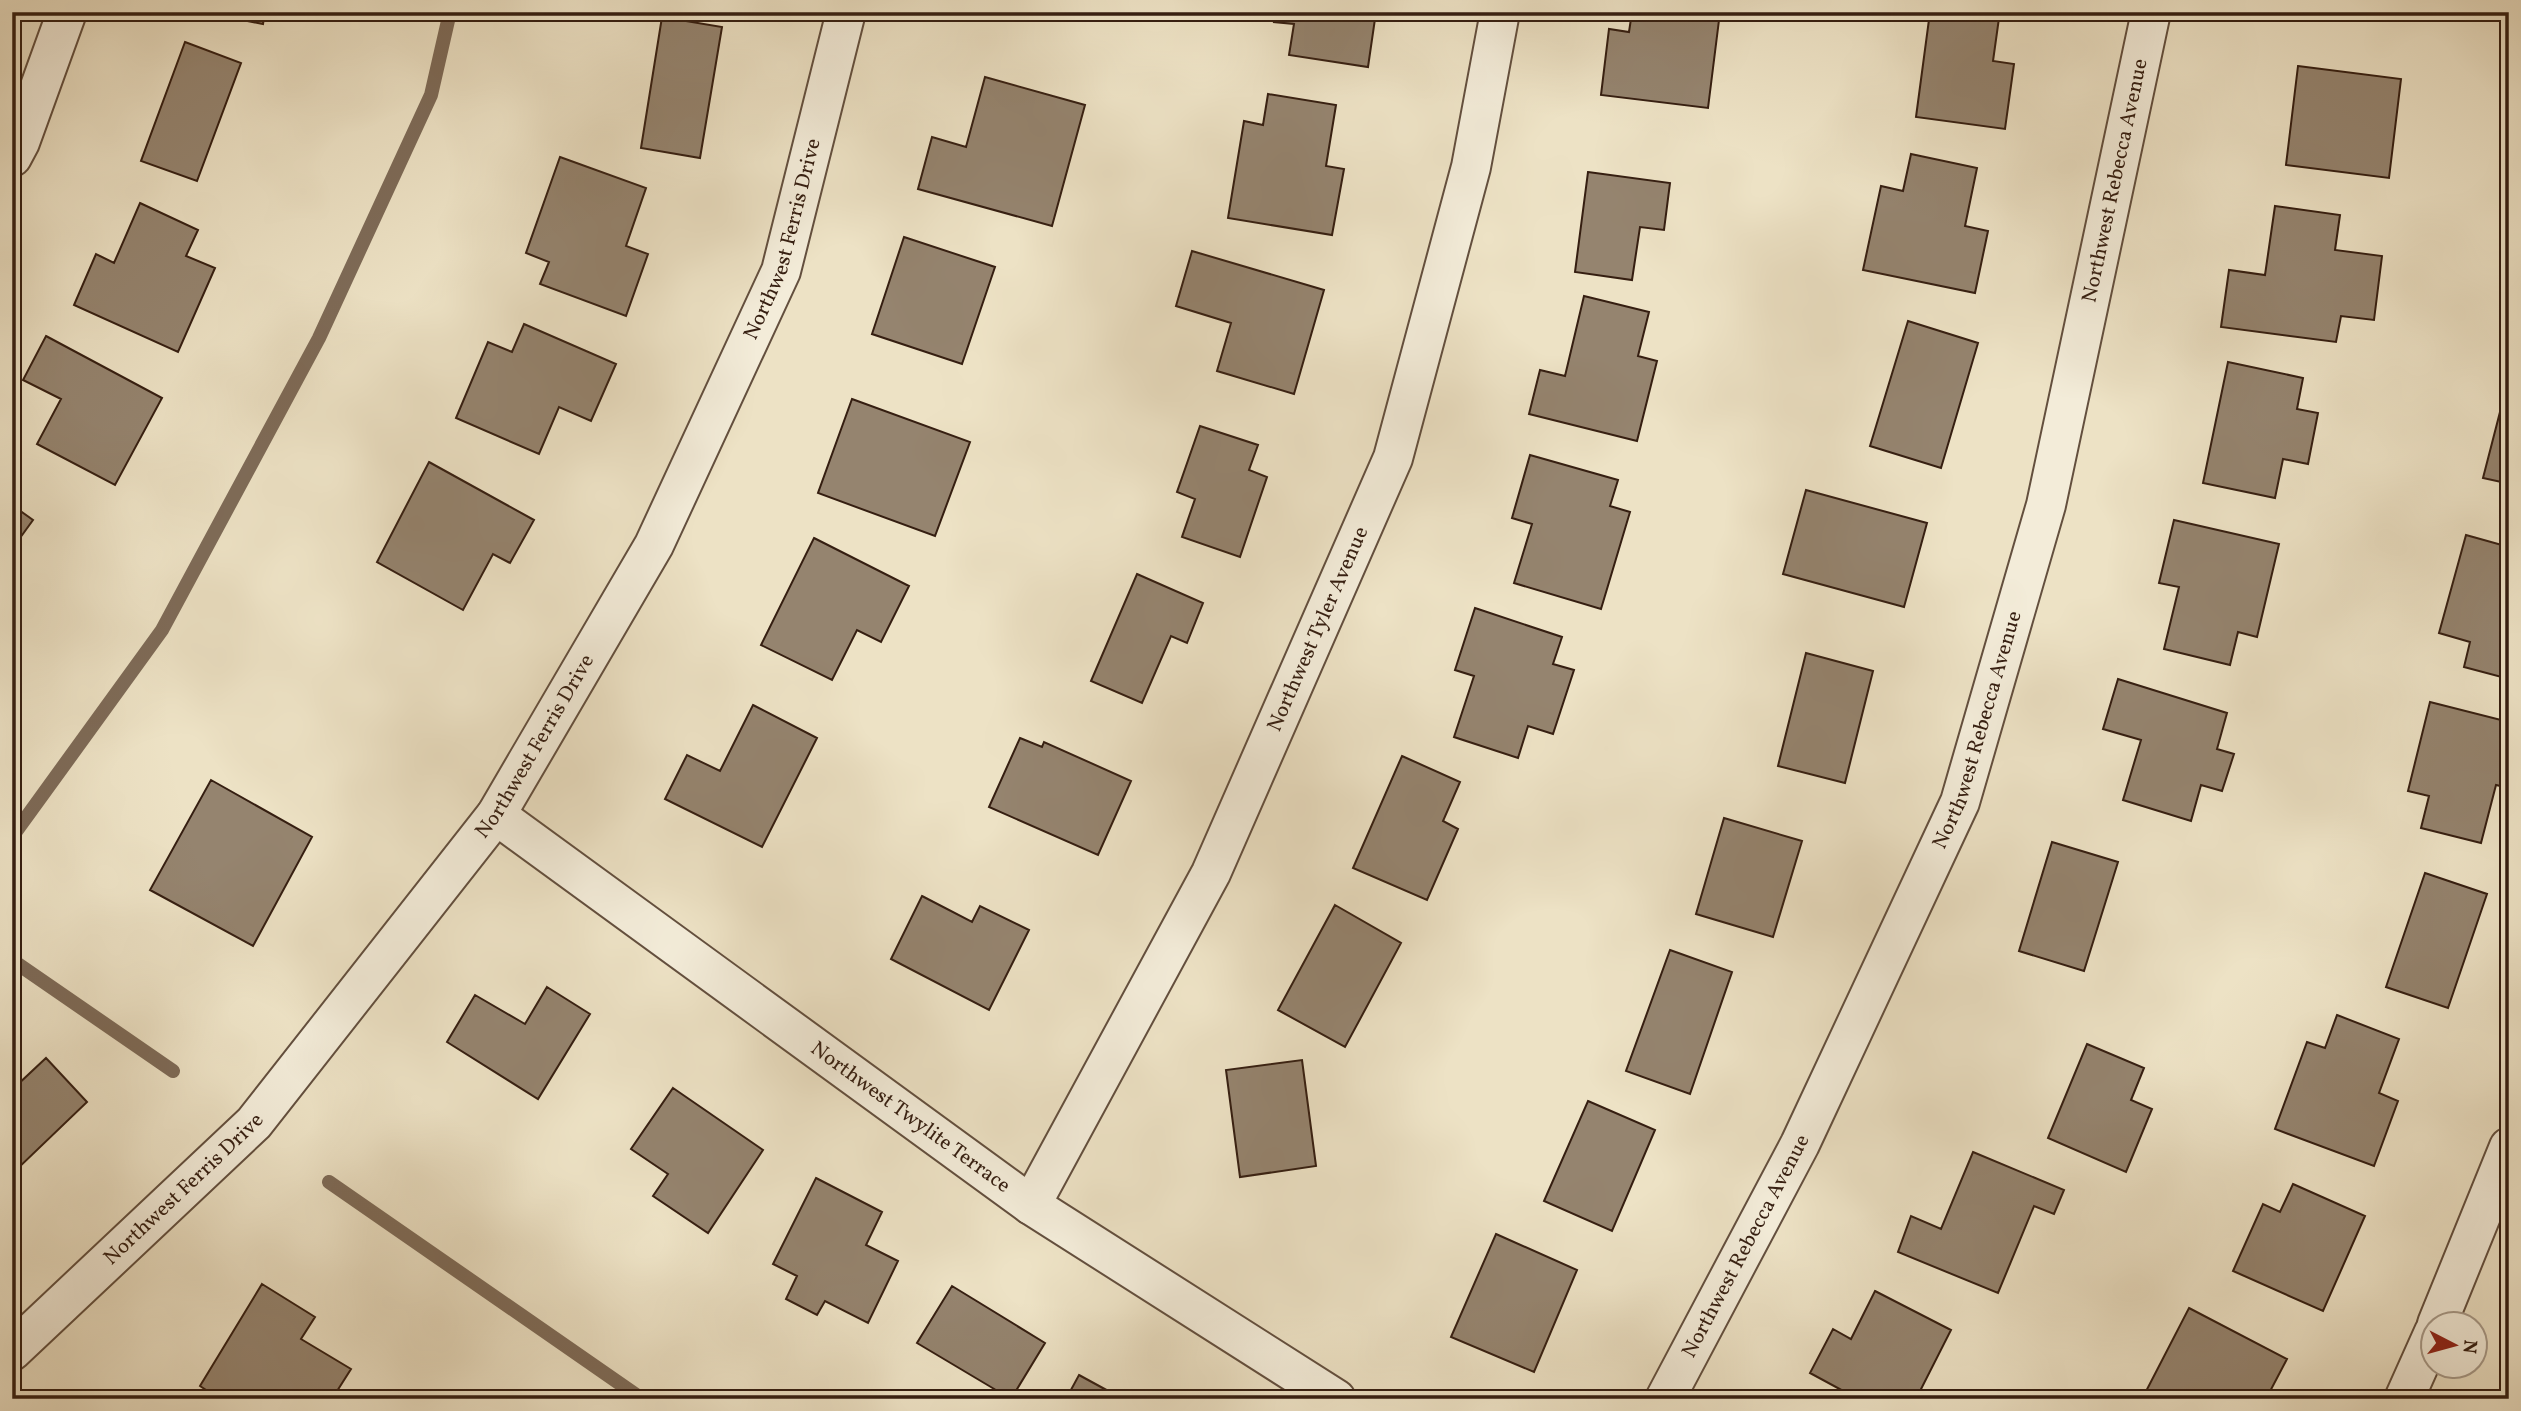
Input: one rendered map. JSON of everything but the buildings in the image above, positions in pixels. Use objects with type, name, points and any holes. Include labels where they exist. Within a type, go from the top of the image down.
[{"type":"street","points":[[15,146],[67,12]]},
{"type":"street","name":"Northwest Ferris Drive","points":[[12,1351],[254,1123],[496,815],[654,545],[781,271],[846,12]]},
{"type":"street","name":"Northwest Tyler Avenue","points":[[1031,1205],[1211,873],[1393,458],[1471,167],[1500,12]]},
{"type":"street","name":"Northwest Rebecca Avenue","points":[[1665,1399],[1800,1144],[1960,802],[2046,505],[2151,12]]},
{"type":"street","name":"Northwest Twylite Terrace","points":[[496,815],[1031,1205],[1336,1399]]},
{"type":"street","points":[[2443,1310],[2509,1147]]},
{"type":"street","points":[[2411,1396],[2420,1371]]},
{"type":"waterway","points":[[12,837],[162,630],[319,338],[431,95],[450,12]]},
{"type":"waterway","points":[[12,960],[173,1071]]},
{"type":"waterway","points":[[329,1182],[642,1399]]}]
